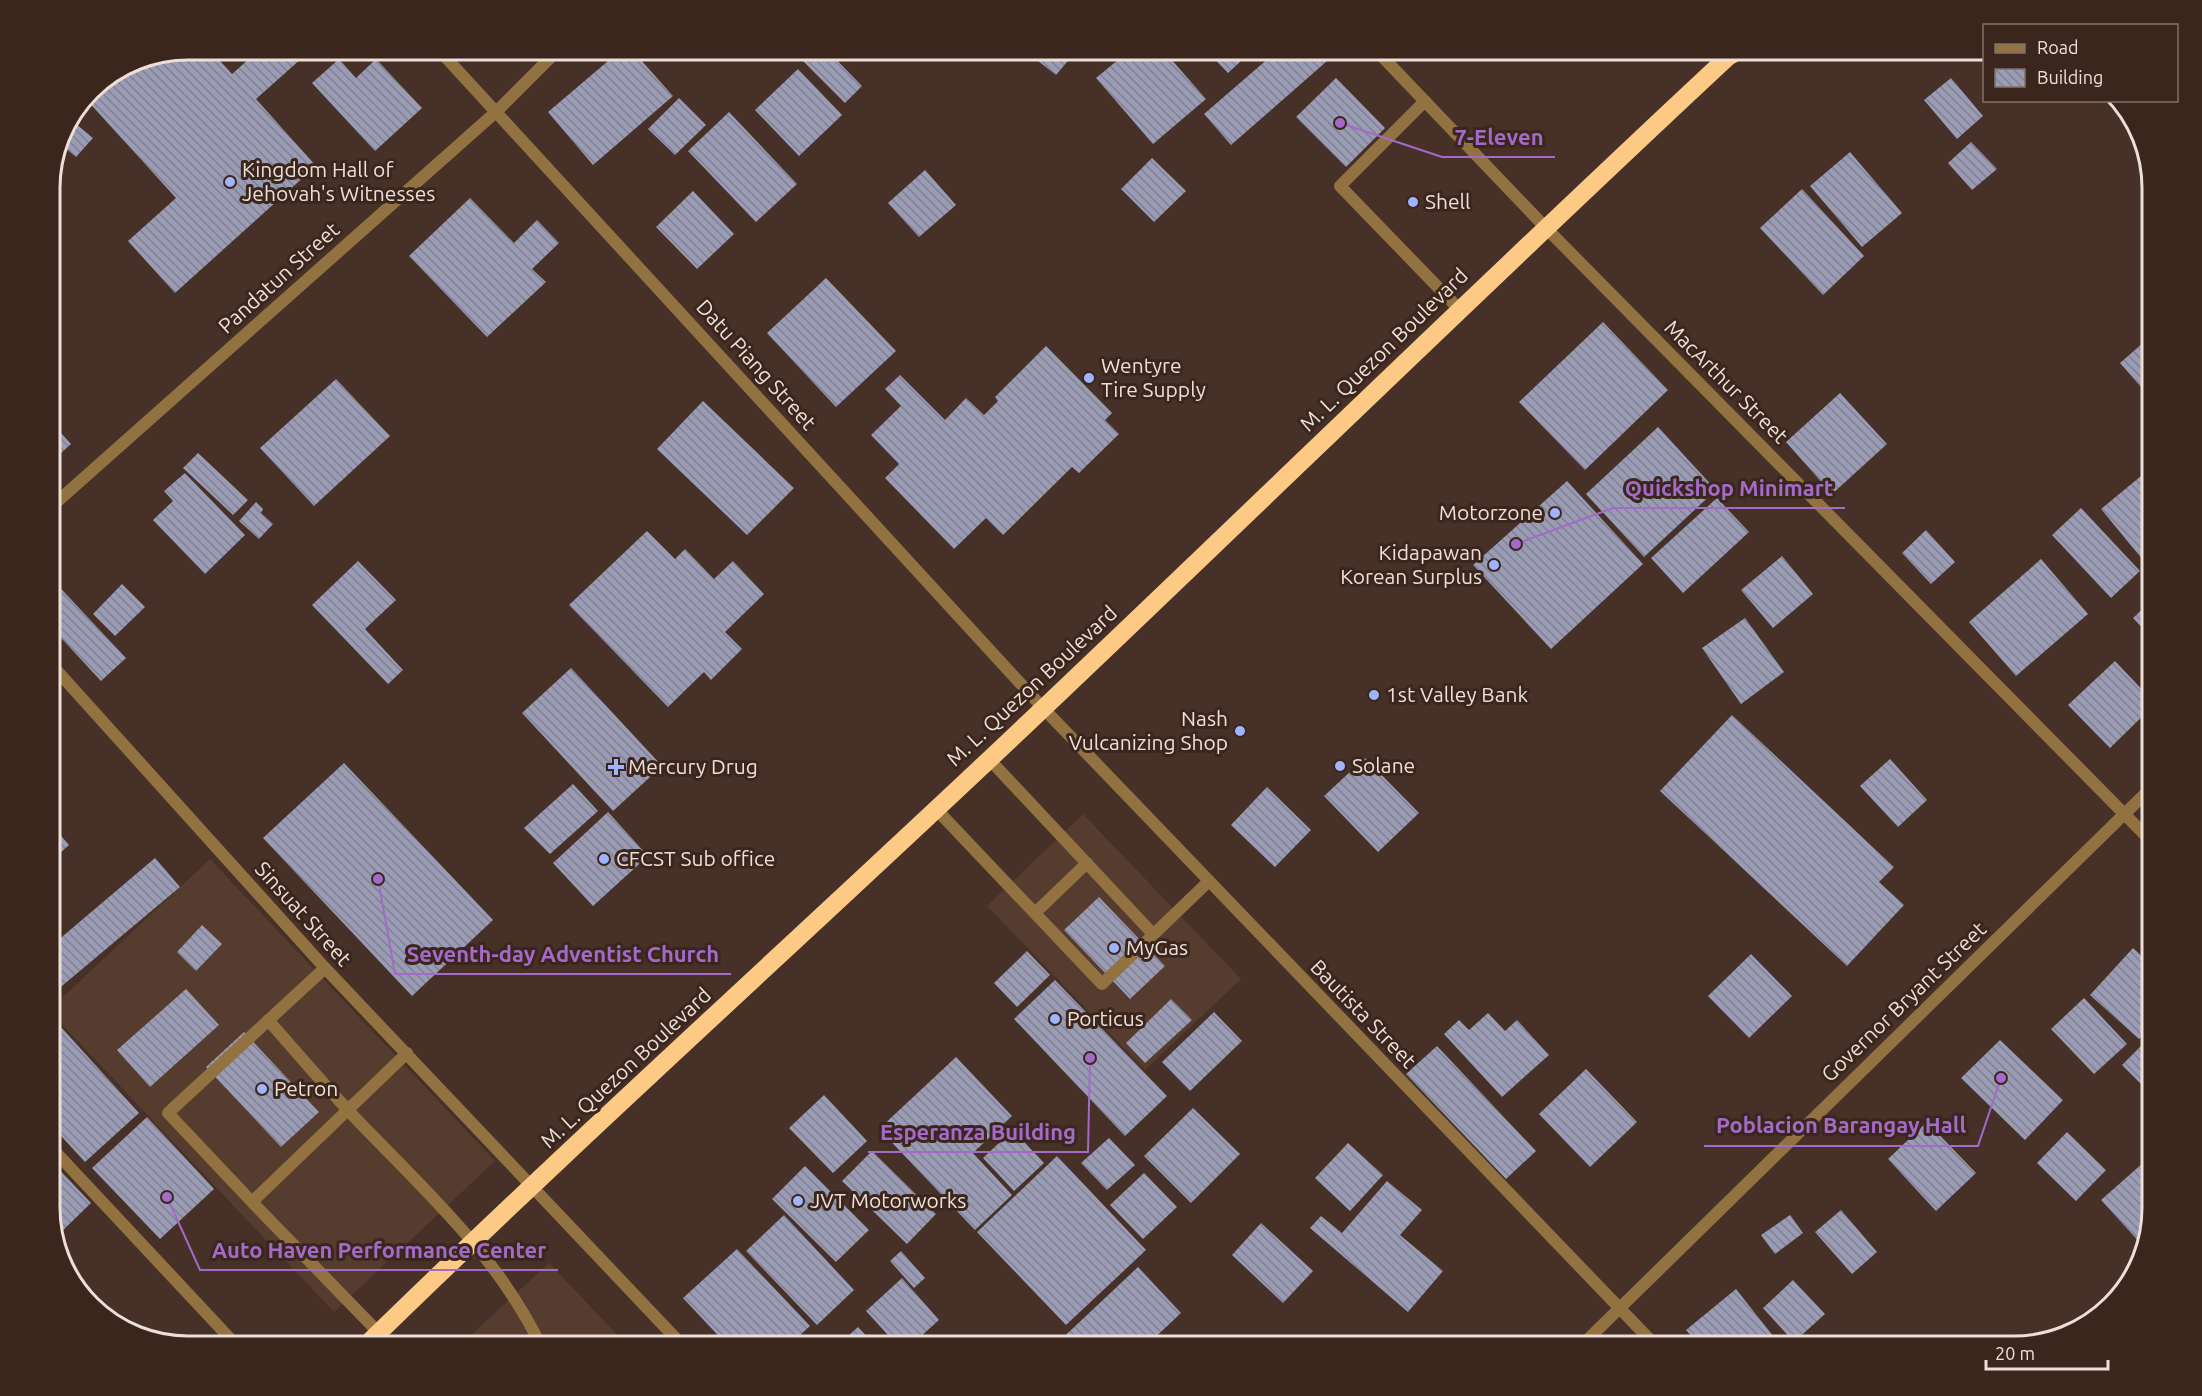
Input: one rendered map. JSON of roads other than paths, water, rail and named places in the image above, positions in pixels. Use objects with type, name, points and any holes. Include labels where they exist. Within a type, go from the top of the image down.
[{"type":"highway","name":"M. L. Quezon Boulevard","points":[[376,1336],[530,1187],[1043,708],[1545,227],[1725,60]]},
{"type":"street","name":"Datu Piang Street","points":[[449,60],[1043,708]]},
{"type":"street","name":"Pandatun Street","points":[[60,499],[497,111],[548,60]]},
{"type":"street","name":"MacArthur Street","points":[[1386,60],[1545,227],[2142,832]]},
{"type":"street","points":[[1425,101],[1340,186],[1459,309]]},
{"type":"street","name":"Sinsuat Street","points":[[60,674],[325,968],[672,1336]]},
{"type":"street","name":"Bautista Street","points":[[1043,708],[1645,1336]]},
{"type":"street","points":[[989,759],[1154,934]]},
{"type":"street","name":"Governor Bryant Street","points":[[1592,1336],[2142,797]]},
{"type":"street","points":[[936,808],[1102,984],[1209,881]]},
{"type":"street","points":[[1035,913],[1088,863]]},
{"type":"street","points":[[325,968],[168,1113],[379,1333]]},
{"type":"street","points":[[268,1020],[347,1110],[474,1241],[526,1316],[536,1336]]},
{"type":"street","points":[[252,1202],[407,1053]]},
{"type":"street","points":[[60,1157],[227,1336]]},
{"type":"place","name":"7-Eleven","points":[[1340,123]]},
{"type":"place","name":"Kingdom Hall of Jehovah's Witnesses","points":[[230,182]]},
{"type":"place","name":"Shell","points":[[1413,202]]},
{"type":"place","name":"Wentyre Tire Supply","points":[[1089,378]]},
{"type":"place","name":"Motorzone","points":[[1555,513]]},
{"type":"place","name":"Quickshop Minimart","points":[[1516,544]]},
{"type":"place","name":"Kidapawan Korean Surplus","points":[[1494,565]]},
{"type":"place","name":"1st Valley Bank","points":[[1374,695]]},
{"type":"place","name":"Nash Vulcanizing Shop","points":[[1240,731]]},
{"type":"place","name":"Solane","points":[[1340,766]]},
{"type":"place","name":"Mercury Drug","points":[[616,767]]},
{"type":"place","name":"CFCST Sub office","points":[[604,859]]},
{"type":"place","name":"Seventh-day Adventist Church","points":[[378,879]]},
{"type":"place","name":"MyGas","points":[[1114,948]]},
{"type":"place","name":"Porticus","points":[[1055,1019]]},
{"type":"place","name":"Esperanza Building","points":[[1090,1058]]},
{"type":"place","name":"Poblacion Barangay Hall","points":[[2001,1078]]},
{"type":"place","name":"Petron","points":[[262,1089]]},
{"type":"place","name":"Auto Haven Performance Center","points":[[167,1197]]},
{"type":"place","name":"JVT Motorworks","points":[[798,1201]]}]
